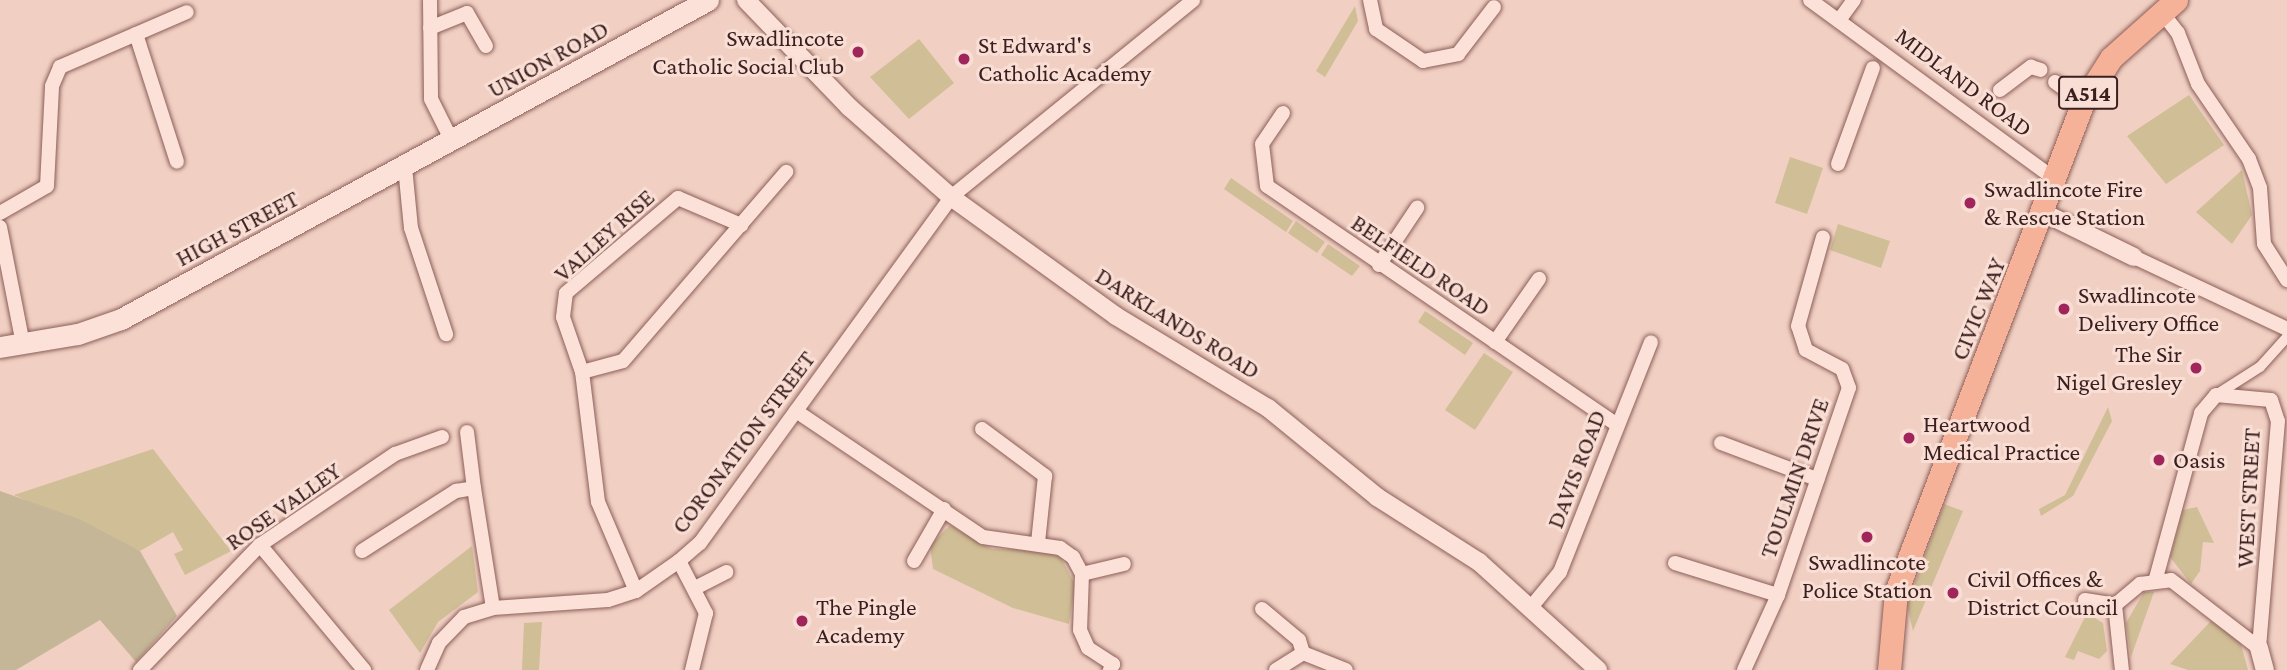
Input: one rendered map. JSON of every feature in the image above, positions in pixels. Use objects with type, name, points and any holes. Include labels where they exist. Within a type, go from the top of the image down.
[{"type":"main road","name":"UNION ROAD","points":[[487,123],[708,0]]},
{"type":"main road","name":"CIVIC WAY","points":[[1889,670],[1895,592],[2044,213],[2083,102],[2111,58],[2168,5]]},
{"type":"main road","name":"HIGH STREET","points":[[0,347],[23,344],[121,319],[487,123]]},
{"type":"street","points":[[430,0],[431,100],[452,141]]},
{"type":"street","name":"DARKLANDS ROAD","points":[[746,0],[849,107],[951,197],[1116,316],[1268,408],[1354,481],[1479,562],[1532,606],[1597,670]]},
{"type":"street","name":"CORONATION STREET","points":[[427,670],[439,643],[464,617],[493,608],[558,608],[636,591],[680,561],[700,543],[951,197],[1193,0]]},
{"type":"street","points":[[1370,0],[1376,29],[1423,61],[1458,54],[1494,7]]},
{"type":"street","name":"MIDLAND ROAD","points":[[1810,0],[1840,19],[2054,179]]},
{"type":"street","points":[[1840,19],[1854,0]]},
{"type":"street","points":[[2168,5],[2256,174],[2264,244],[2287,280]]},
{"type":"street","points":[[0,213],[47,186],[52,86],[60,67],[187,12]]},
{"type":"street","points":[[430,28],[467,13],[486,47]]},
{"type":"street","points":[[136,34],[177,162]]},
{"type":"street","points":[[2000,90],[2031,67],[2041,70]]},
{"type":"street","points":[[1838,164],[1873,68]]},
{"type":"street","points":[[2055,82],[2083,102]]},
{"type":"street","name":"BELFIELD ROAD","points":[[1283,113],[1262,144],[1267,186],[1378,265],[1617,425]]},
{"type":"street","points":[[405,167],[411,228],[446,334]]},
{"type":"street","points":[[582,373],[623,361],[786,172]]},
{"type":"street","name":"VALLEY RISE","points":[[636,591],[598,502],[582,373],[563,317],[566,293],[678,198],[741,225]]},
{"type":"street","points":[[1378,265],[1417,208]]},
{"type":"street","points":[[2044,213],[2287,329]]},
{"type":"street","points":[[0,227],[23,344]]},
{"type":"street","name":"TOULMIN DRIVE","points":[[1744,670],[1778,595],[1849,388],[1842,369],[1807,350],[1798,326],[1824,237]]},
{"type":"street","points":[[1495,342],[1539,279]]},
{"type":"street","points":[[2085,600],[2115,605],[2157,578],[2192,436],[2211,400],[2260,367],[2287,337]]},
{"type":"street","name":"DAVIS ROAD","points":[[1532,606],[1560,572],[1651,342]]},
{"type":"street","name":"WEST STREET","points":[[2211,400],[2254,394],[2277,406],[2259,648],[2265,670]]},
{"type":"street","points":[[796,411],[983,537],[1060,548],[1082,574],[1080,631],[1088,648],[1113,664],[1110,670]]},
{"type":"street","points":[[982,429],[1045,476],[1038,543]]},
{"type":"street","points":[[467,432],[493,608]]},
{"type":"street","name":"ROSE VALLEY","points":[[140,670],[260,545],[395,454],[442,437]]},
{"type":"street","points":[[1721,443],[1817,478]]},
{"type":"street","points":[[362,551],[456,491],[474,488]]},
{"type":"street","points":[[914,561],[944,509]]},
{"type":"street","points":[[260,545],[364,670]]},
{"type":"street","points":[[680,561],[697,587],[706,630],[692,670]]},
{"type":"street","points":[[1675,563],[1778,595]]},
{"type":"street","points":[[1082,574],[1124,564]]},
{"type":"street","points":[[697,587],[726,572]]},
{"type":"street","points":[[2157,578],[2184,589],[2259,648]]},
{"type":"street","points":[[2115,605],[2122,670]]},
{"type":"street","points":[[1262,609],[1299,640],[1303,653]]},
{"type":"street","points":[[1276,670],[1303,653]]},
{"type":"street","points":[[1303,653],[1346,670]]},
{"type":"shaded area","points":[[1355,6],[1358,21],[1325,77],[1316,71]]},
{"type":"shaded area","points":[[919,39],[954,83],[909,119],[870,77]]},
{"type":"shaded area","points":[[2189,95],[2224,145],[2166,184],[2127,136]]},
{"type":"shaded area","points":[[1790,157],[1823,168],[1807,214],[1775,203]]},
{"type":"shaded area","points":[[2242,170],[2252,215],[2232,244],[2196,212]]},
{"type":"shaded area","points":[[1231,178],[1293,221],[1286,232],[1224,189]]},
{"type":"shaded area","points":[[1296,221],[1325,242],[1317,253],[1288,233]]},
{"type":"shaded area","points":[[1838,224],[1890,241],[1881,268],[1830,250]]},
{"type":"shaded area","points":[[1328,244],[1360,266],[1352,276],[1321,255]]},
{"type":"shaded area","points":[[1425,311],[1473,343],[1465,355],[1418,322]]},
{"type":"shaded area","points":[[1484,353],[1513,372],[1475,430],[1445,410]]},
{"type":"shaded area","points":[[2108,407],[2112,421],[2073,496],[2041,516],[2039,509],[2065,495]]},
{"type":"shaded area","points":[[153,449],[231,551],[185,575],[174,554],[183,550],[173,532],[140,551],[14,495]]},
{"type":"shaded area","points":[[0,491],[79,519],[140,551],[177,616],[136,662],[100,620],[16,670],[0,670]]},
{"type":"shaded area","points":[[1944,504],[1963,511],[1913,631],[1907,605]]},
{"type":"shaded area","points":[[2197,507],[2214,543],[2203,542],[2200,571],[2191,584],[2170,557],[2183,510]]},
{"type":"shaded area","points":[[950,525],[992,549],[1043,550],[1061,558],[1075,584],[1069,624],[1013,608],[933,569],[930,546]]},
{"type":"shaded area","points":[[472,546],[478,592],[438,622],[420,653],[389,610]]},
{"type":"shaded area","points":[[2144,592],[2154,592],[2131,657],[2126,623]]},
{"type":"shaded area","points":[[2087,613],[2103,623],[2107,651],[2099,659],[2078,651],[2074,660],[2065,657]]},
{"type":"shaded area","points":[[2211,621],[2240,641],[2248,670],[2188,670],[2170,664]]},
{"type":"shaded area","points":[[542,622],[539,670],[522,670],[524,623]]},
{"type":"place","name":"Swadlincote Catholic Social Club","points":[[858,52]]},
{"type":"place","name":"St Edward's Catholic Academy","points":[[964,59]]},
{"type":"place","name":"Swadlincote Fire & Rescue Station","points":[[1970,203]]},
{"type":"place","name":"Swadlincote Delivery Office","points":[[2064,309]]},
{"type":"place","name":"The Sir Nigel Gresley","points":[[2196,368]]},
{"type":"place","name":"Heartwood Medical Practice","points":[[1909,438]]},
{"type":"place","name":"Oasis","points":[[2159,460]]},
{"type":"place","name":"Swadlincote Police Station","points":[[1867,537]]},
{"type":"place","name":"Civil Offices & District Council","points":[[1953,593]]},
{"type":"place","name":"The Pingle Academy","points":[[802,621]]}]
